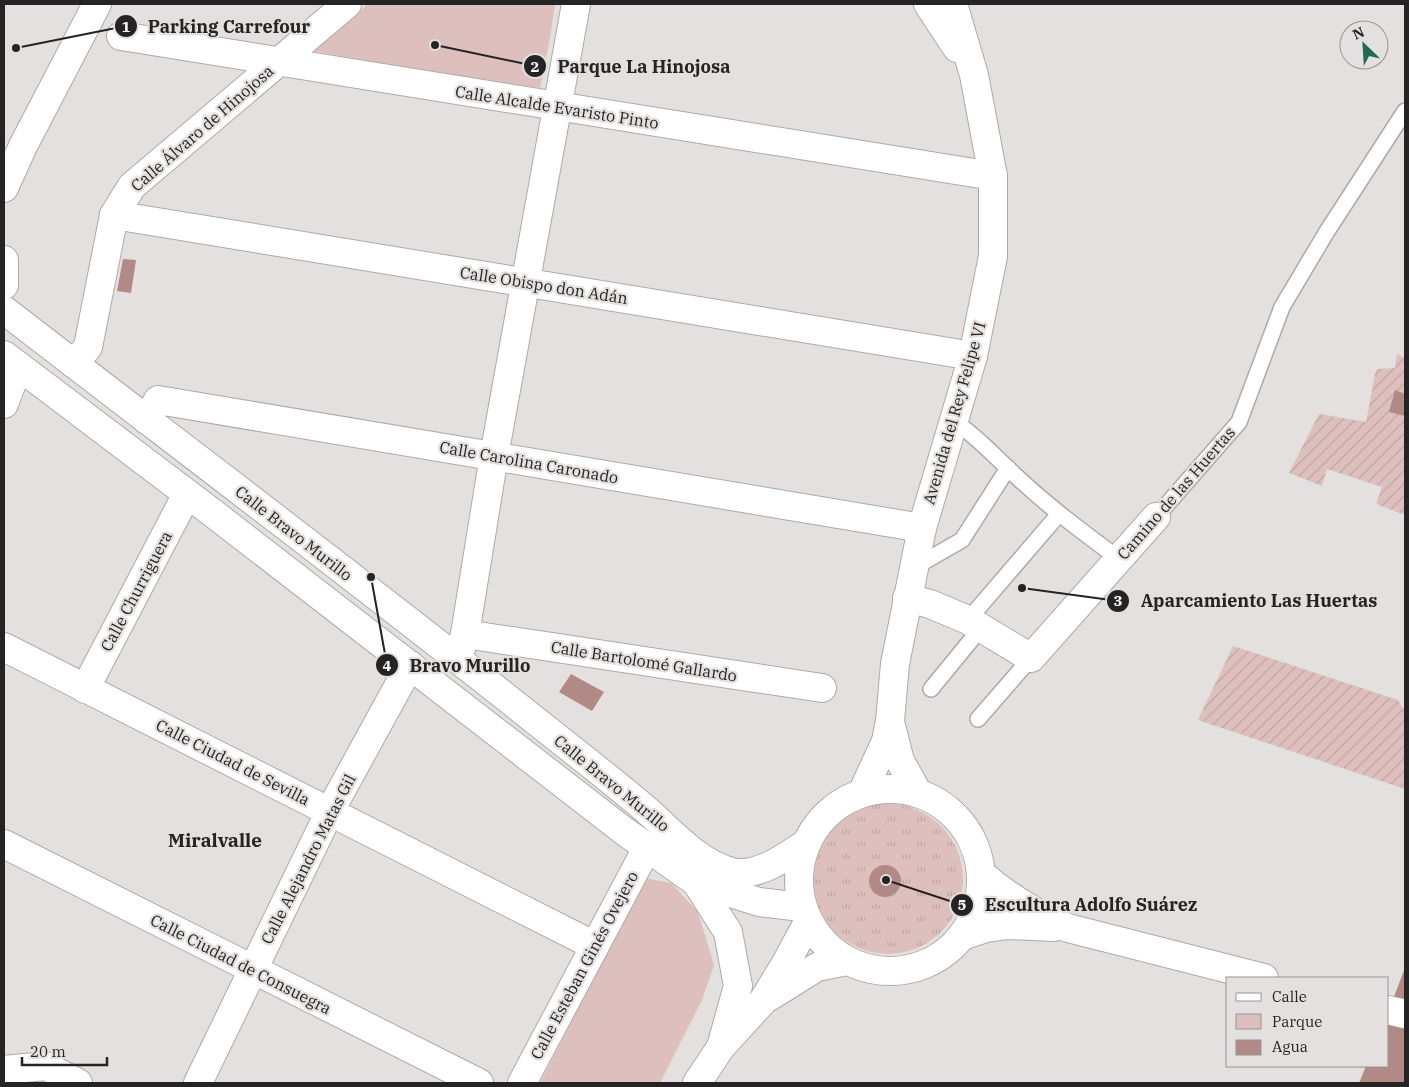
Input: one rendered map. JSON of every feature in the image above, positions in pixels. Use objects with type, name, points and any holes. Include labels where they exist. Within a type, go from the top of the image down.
[{"type":"street","points":[[4,188],[13,155],[98,4]]},
{"type":"street","name":"Calle Álvaro de Hinojosa","points":[[74,364],[88,347],[114,215],[132,186],[347,4]]},
{"type":"street","points":[[462,646],[494,456],[576,4]]},
{"type":"street","name":"Avenida del Rey Felipe VI","points":[[928,4],[974,75]]},
{"type":"street","name":"Avenida del Rey Felipe VI","points":[[890,721],[895,664],[913,568],[922,528],[973,356],[993,256],[993,176],[974,75],[953,4]]},
{"type":"street","name":"Calle Alcalde Evaristo Pinto","points":[[120,36],[993,176]]},
{"type":"street","name":"Calle Obispo don Adán","points":[[114,215],[973,356]]},
{"type":"street","points":[[4,260],[4,285]]},
{"type":"street","name":"Calle Bravo Murillo","points":[[4,310],[147,420],[462,646],[698,855],[719,867],[735,873],[755,870],[778,863],[805,844]]},
{"type":"street","points":[[4,404],[11,361]]},
{"type":"street","name":"Calle Bravo Murillo","points":[[11,361],[188,494],[648,848],[696,882],[805,915]]},
{"type":"street","name":"Calle Carolina Caronado","points":[[147,420],[158,400],[922,528]]},
{"type":"street","name":"Calle Churriguera","points":[[85,689],[188,494]]},
{"type":"street","name":"Camino de las Huertas","points":[[1031,658],[1156,517]]},
{"type":"street","points":[[907,598],[930,604],[974,624],[1031,658]]},
{"type":"street","name":"Calle Bartolomé Gallardo","points":[[462,646],[822,688]]},
{"type":"street","name":"Calle Ciudad de Sevilla","points":[[4,647],[595,946]]},
{"type":"street","name":"Calle Alejandro Matas Gil","points":[[198,1083],[330,811],[410,665]]},
{"type":"street","points":[[890,721],[900,761],[918,792]]},
{"type":"street","points":[[862,793],[886,741],[890,721]]},
{"type":"street","points":[[890,788],[918,792],[942,805],[962,823],[975,847],[981,874],[980,896],[973,917],[962,936],[944,954],[921,966],[896,971],[870,970],[846,961],[824,945],[805,915],[798,879],[799,865],[805,844],[819,822],[838,804],[862,793],[890,788]]},
{"type":"street","name":"Calle Ciudad de Consuegra","points":[[4,844],[479,1083]]},
{"type":"street","name":"Calle Esteban Ginés Ovejero","points":[[522,1083],[648,848]]},
{"type":"street","points":[[981,874],[1003,893],[1023,906],[1072,929],[1260,977]]},
{"type":"street","name":"Calle Bravo Murillo","points":[[696,882],[728,932],[738,986],[721,1047]]},
{"type":"street","points":[[697,1083],[721,1047],[763,1000],[805,915]]},
{"type":"street","points":[[962,936],[986,928],[1008,925],[1072,929]]},
{"type":"street","points":[[763,1000],[817,966],[846,961]]},
{"type":"street","points":[[1389,1010],[1405,1014]]},
{"type":"street","points":[[4,1070],[46,1066],[78,1083]]},
{"type":"lane","name":"Camino de las Huertas","points":[[1156,517],[1238,422],[1282,307],[1326,233],[1405,112]]},
{"type":"lane","points":[[954,421],[975,435],[1059,514],[1119,559]]},
{"type":"lane","points":[[913,568],[962,540],[1008,468]]},
{"type":"lane","points":[[931,689],[974,624],[1059,514]]},
{"type":"lane","points":[[978,719],[1031,658]]},
{"type":"green space","points":[[368,4],[555,4],[540,88],[451,76],[313,51]]},
{"type":"green space","points":[[1397,354],[1405,358],[1405,515],[1376,504],[1382,487],[1327,469],[1322,486],[1289,473],[1319,414],[1366,422],[1377,369],[1395,368]]},
{"type":"green space","points":[[1233,646],[1398,700],[1405,711],[1405,789],[1198,720]]},
{"type":"green space","points":[[888,804],[917,810],[941,826],[957,850],[963,879],[957,908],[941,932],[917,948],[888,954],[859,948],[835,932],[819,908],[813,879],[819,850],[835,826],[859,810]]},
{"type":"green space","points":[[645,878],[671,883],[698,912],[714,965],[702,1000],[660,1083],[540,1083]]},
{"type":"water","points":[[123,259],[136,260],[131,293],[117,291]]},
{"type":"water","points":[[1395,390],[1405,394],[1405,416],[1389,412]]},
{"type":"water","points":[[571,674],[604,692],[592,711],[559,692]]},
{"type":"water","points":[[885,865],[896,870],[901,881],[896,892],[885,897],[874,892],[869,881],[874,870]]},
{"type":"water","points":[[1405,968],[1405,1083],[1359,1083],[1366,1067],[1389,1067],[1389,1009]]},
{"type":"place","name":"Parque La Hinojosa","points":[[435,45]]},
{"type":"place","name":"Parking Carrefour","points":[[16,48]]},
{"type":"place","name":"Bravo Murillo","points":[[371,577]]},
{"type":"place","name":"Aparcamiento Las Huertas","points":[[1022,588]]},
{"type":"place","name":"Escultura Adolfo Suárez","points":[[886,880]]},
{"type":"district","name":"Miralvalle","points":[[215,840]]}]
